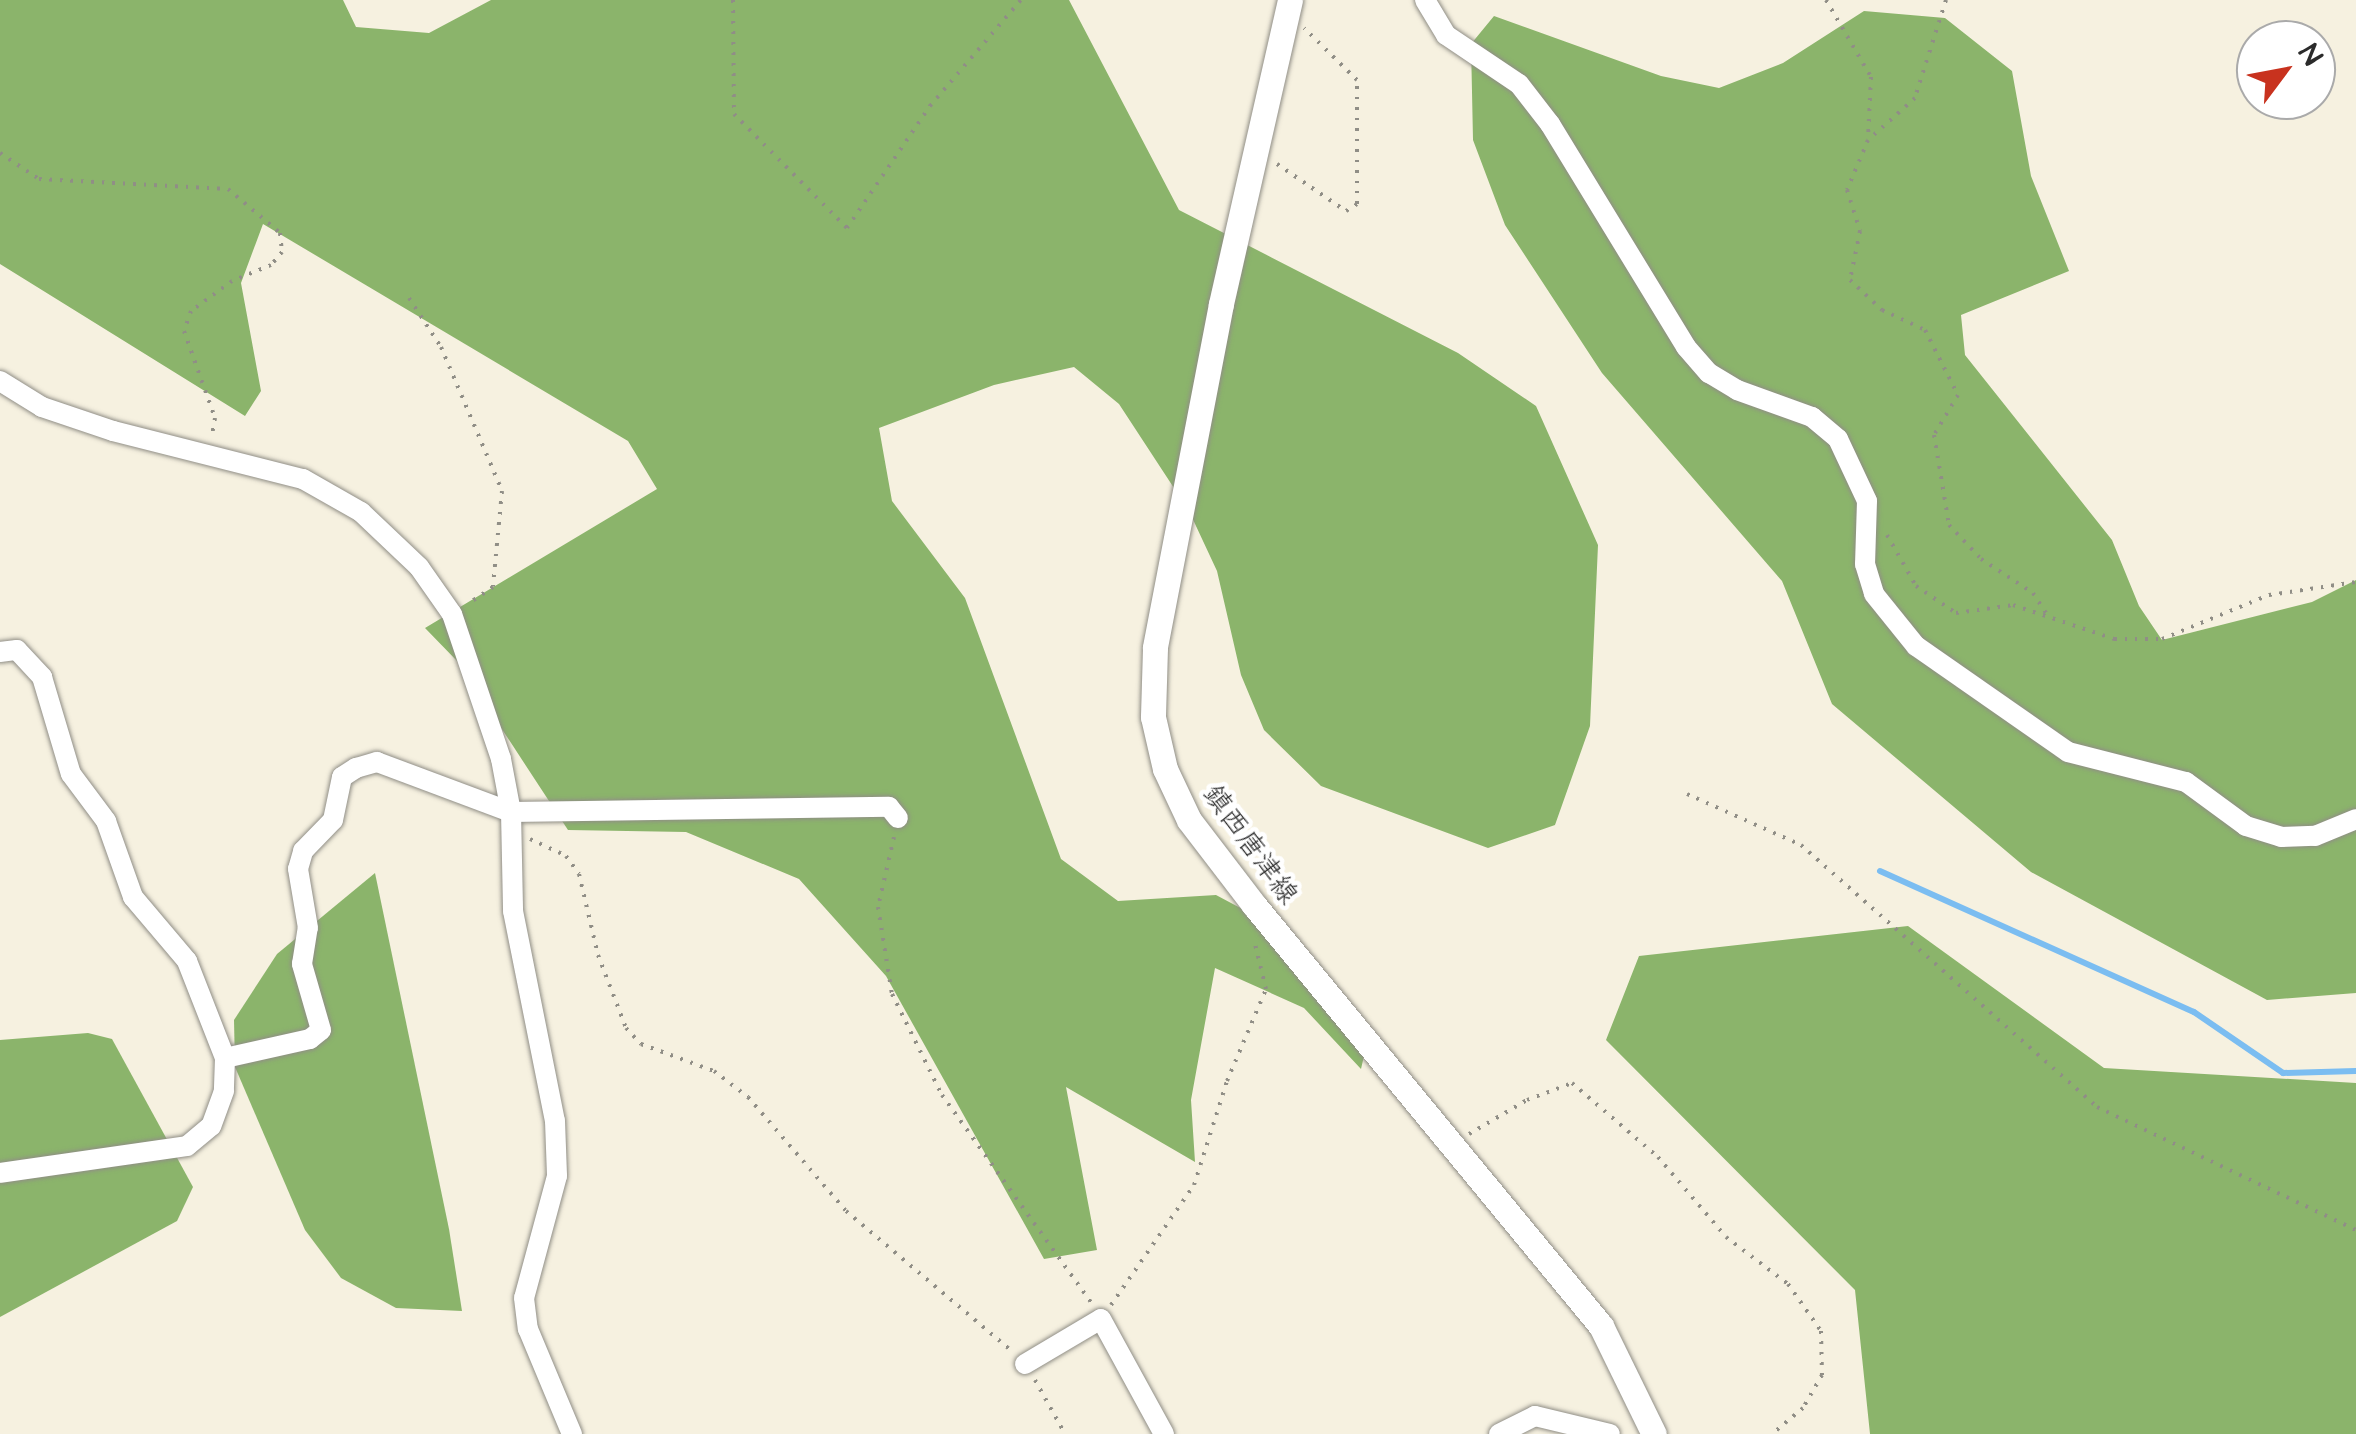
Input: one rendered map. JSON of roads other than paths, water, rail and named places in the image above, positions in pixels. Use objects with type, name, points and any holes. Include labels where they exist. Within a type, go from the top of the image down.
[{"type":"main road","name":"鎮西唐津線","points":[[1289,6],[1155,648],[1153,716],[1164,769],[1190,820],[1601,1326],[1654,1434]]},
{"type":"street","points":[[1425,0],[1446,36],[1518,84],[1550,124],[1686,347],[1737,390],[1812,417],[1838,438],[1867,501],[1865,564],[1887,616],[1916,646],[2019,723],[2068,752],[2186,782],[2246,826],[2281,837],[2315,836],[2356,819]]},
{"type":"street","points":[[0,381],[42,407],[303,479],[361,512],[418,567],[452,614],[496,742],[512,822],[513,911],[555,1121],[557,1176],[524,1298],[528,1329],[572,1434]]},
{"type":"street","points":[[0,652],[17,650],[42,677],[71,774],[106,821],[133,897],[187,961],[224,1058],[224,1091],[211,1126],[187,1146],[0,1173]]},
{"type":"street","points":[[224,1058],[310,1039],[321,1030],[302,964],[308,928],[298,869],[304,851],[333,820],[342,778],[377,762],[512,822],[890,807],[898,818]]},
{"type":"street","points":[[1025,1364],[1101,1319],[1164,1434]]},
{"type":"street","points":[[1500,1434],[1535,1416],[1610,1434]]},
{"type":"waterway","points":[[1880,871],[2194,1012],[2283,1073],[2356,1071]]}]
